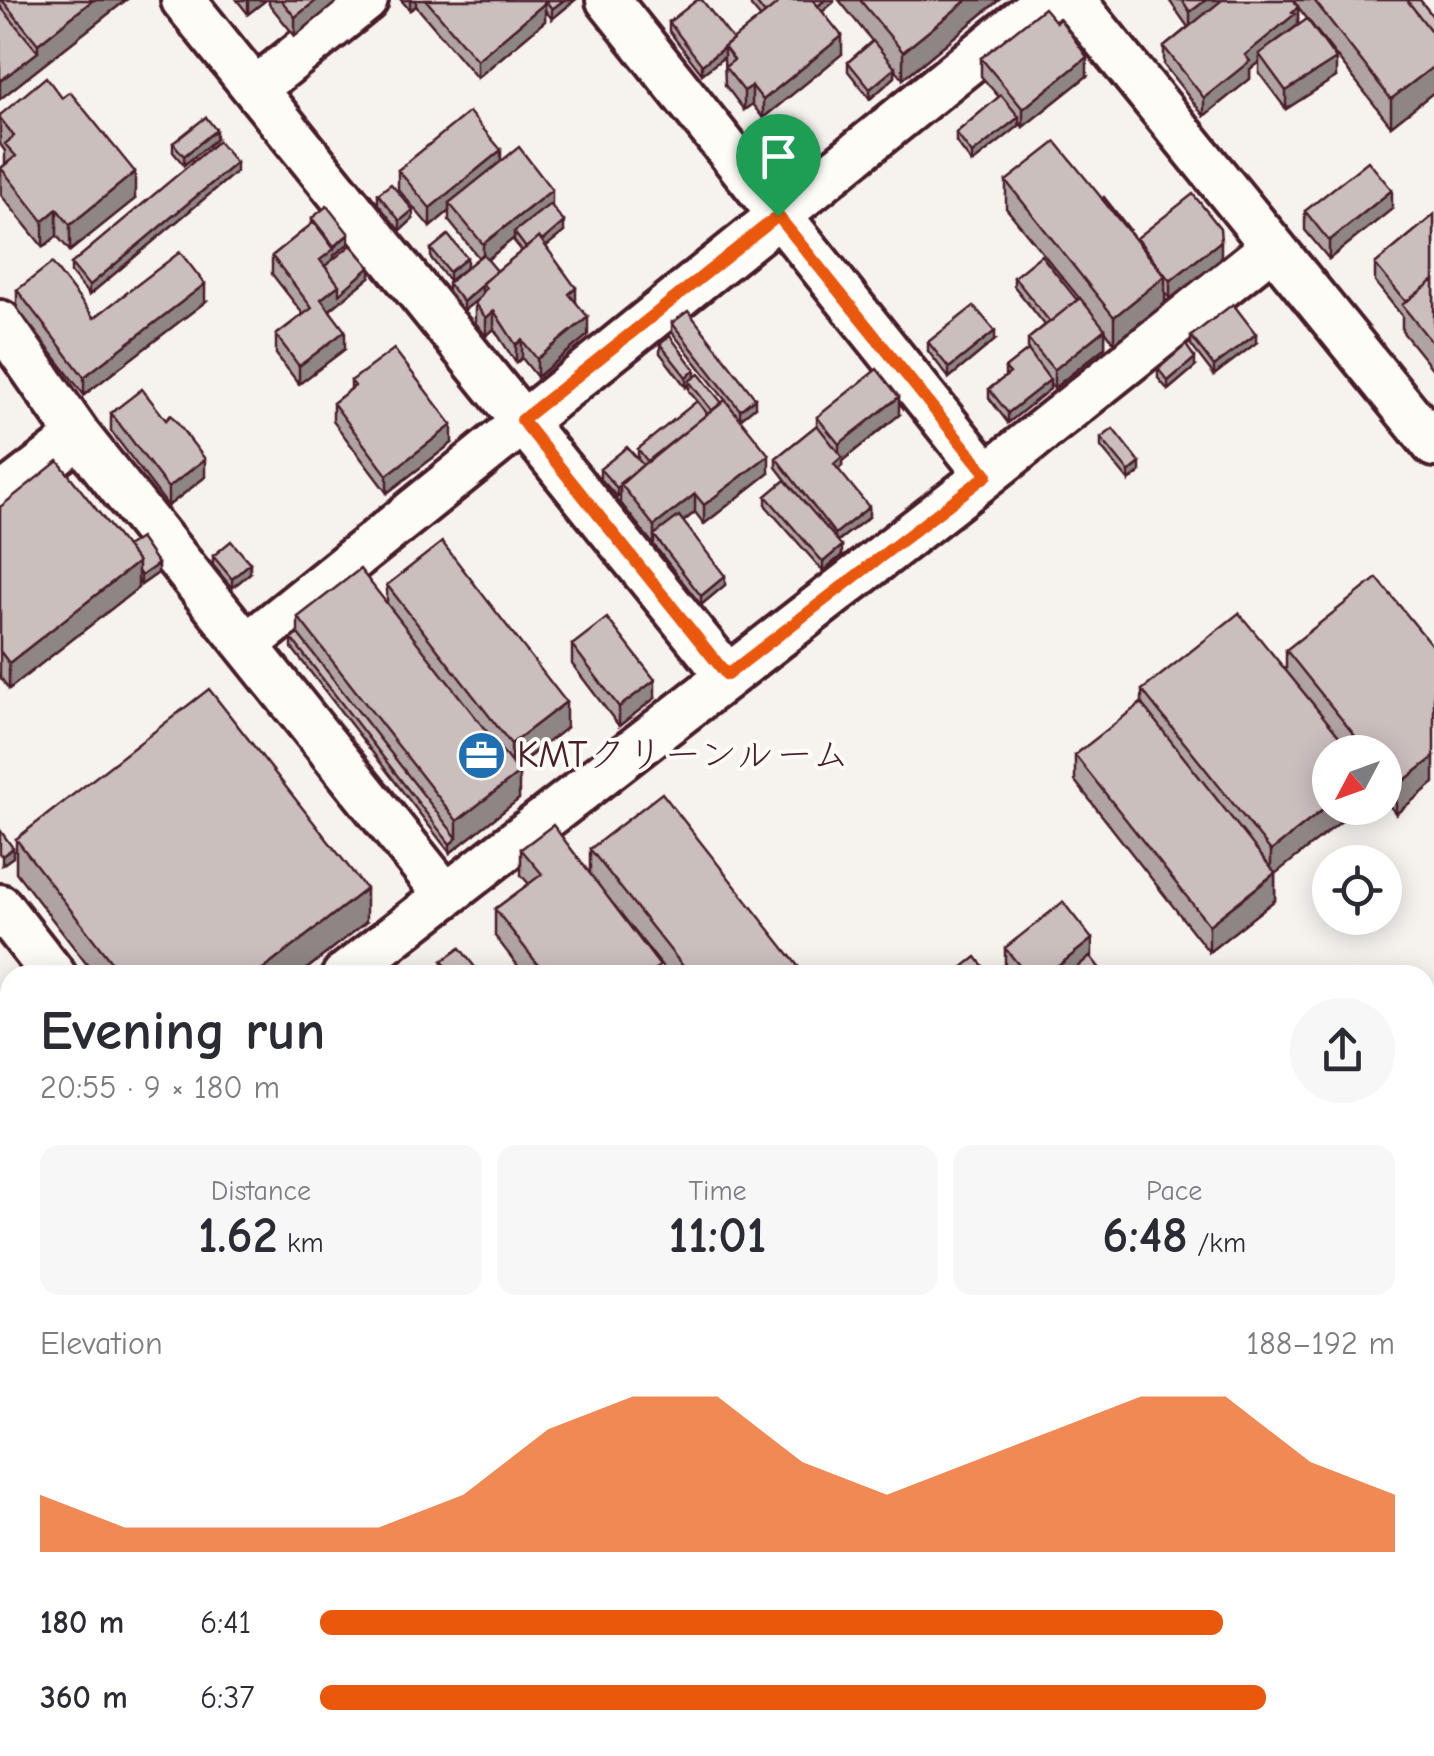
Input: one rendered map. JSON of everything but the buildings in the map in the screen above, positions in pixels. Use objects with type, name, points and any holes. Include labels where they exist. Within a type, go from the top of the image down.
[{"type":"street","points":[[183,0],[727,675]]},
{"type":"street","points":[[255,89],[366,0]]},
{"type":"street","points":[[608,0],[987,475]]},
{"type":"street","points":[[246,644],[1046,0]]},
{"type":"street","points":[[1073,0],[1434,445]]},
{"type":"street","points":[[356,965],[987,475],[1272,247]]},
{"type":"street","points":[[0,322],[79,436],[445,894]]},
{"type":"street","points":[[0,497],[79,436]]},
{"type":"street","points":[[0,906],[46,965]]},
{"type":"place","name":"KMTクリーンルーム","points":[[482,755]]},
{"type":"route","points":[[778,216],[987,475],[727,675],[522,420],[778,216]]}]
